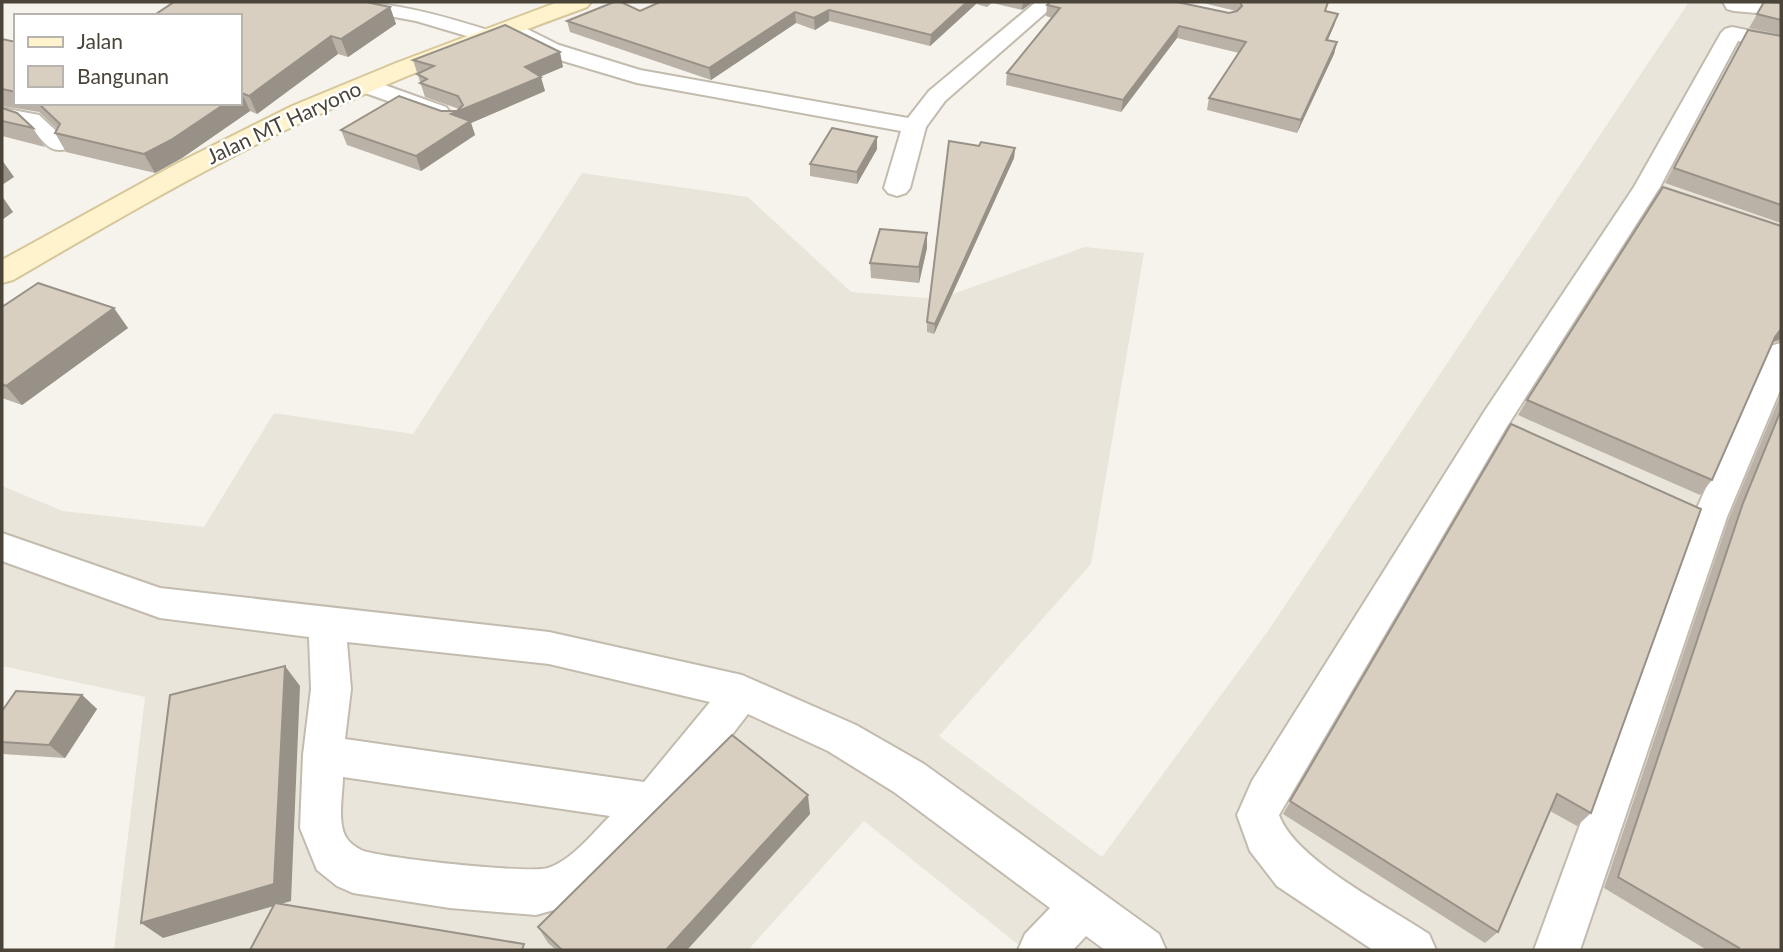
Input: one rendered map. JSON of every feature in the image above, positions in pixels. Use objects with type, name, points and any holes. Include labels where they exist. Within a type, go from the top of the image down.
[{"type":"main road","name":"Jalan MT Haryono","points":[[2,273],[205,161],[302,113],[365,85],[579,2]]},
{"type":"street","points":[[342,2],[498,32],[637,76],[914,126]]},
{"type":"street","points":[[897,188],[914,126],[937,96],[1048,2]]},
{"type":"street","points":[[1733,2],[1734,5],[1781,9]]},
{"type":"street","points":[[1413,950],[1293,871],[1265,836],[1258,815],[1267,795],[1659,192],[1731,33],[1781,43]]},
{"type":"street","points":[[365,85],[454,118]]},
{"type":"street","points":[[2,115],[31,120],[58,144]]},
{"type":"street","points":[[1557,950],[1697,511],[1781,353]]},
{"type":"street","points":[[2,547],[160,603],[549,648],[742,692],[842,738],[909,778],[1082,908],[1143,950]]},
{"type":"street","points":[[327,624],[331,689],[323,755],[321,828],[332,855],[354,871],[450,886],[524,893],[559,888],[587,869],[653,803],[742,692]]},
{"type":"street","points":[[323,755],[653,803]]},
{"type":"street","points":[[1041,950],[1082,908]]},
{"type":"shaded area","points":[[1689,2],[1781,2],[1781,950],[1025,950],[864,821],[748,950],[114,950],[145,697],[2,666],[2,486],[63,511],[204,527],[274,413],[413,434],[582,173],[748,197],[851,292],[939,299],[1085,247],[1144,253],[1091,564],[939,736],[1102,857],[1268,631]]},
{"type":"building","points":[[174,2],[366,2],[390,7],[341,39],[331,36],[249,96],[242,93],[242,14],[156,14]]},
{"type":"building","points":[[614,2],[621,2],[640,11],[660,2],[967,2],[931,35],[829,10],[814,18],[795,12],[709,68],[567,21]]},
{"type":"building","points":[[1050,2],[1177,2],[1229,13],[1242,6],[1240,2],[1328,2],[1325,11],[1338,14],[1326,40],[1337,42],[1301,120],[1209,98],[1246,42],[1179,26],[1123,100],[1007,73],[1060,8],[1047,5]]},
{"type":"building","points":[[1764,2],[1781,3],[1781,20],[1757,14]]},
{"type":"building","points":[[505,25],[560,52],[525,67],[541,77],[451,114],[470,121],[416,156],[341,130],[399,96],[441,111],[457,111],[463,105],[458,96],[420,83],[427,79],[417,74],[434,66],[413,60]]},
{"type":"building","points":[[1748,30],[1781,36],[1781,205],[1674,168]]},
{"type":"building","points":[[2,39],[14,42],[14,92],[2,89]]},
{"type":"building","points":[[40,105],[223,105],[171,140],[144,154],[55,133],[60,124]]},
{"type":"building","points":[[2,108],[17,113],[33,128],[2,121]]},
{"type":"building","points":[[832,128],[877,137],[857,172],[810,164]]},
{"type":"building","points":[[949,141],[979,146],[981,142],[1015,148],[935,324],[927,322]]},
{"type":"building","points":[[1663,187],[1781,226],[1781,329],[1775,337],[1712,480],[1527,400]]},
{"type":"building","points":[[880,229],[927,233],[919,267],[870,263]]},
{"type":"building","points":[[38,283],[114,308],[6,386],[2,384],[2,307]]},
{"type":"building","points":[[1781,410],[1781,950],[1738,950],[1739,948],[1618,877],[1743,503]]},
{"type":"building","points":[[1511,424],[1701,509],[1591,813],[1557,794],[1498,932],[1290,801]]},
{"type":"building","points":[[285,666],[274,884],[141,923],[170,695]]},
{"type":"building","points":[[16,691],[82,695],[49,745],[2,742],[2,711]]},
{"type":"building","points":[[732,735],[808,795],[666,950],[562,950],[538,927]]},
{"type":"building","points":[[275,903],[524,944],[522,950],[250,950]]}]
